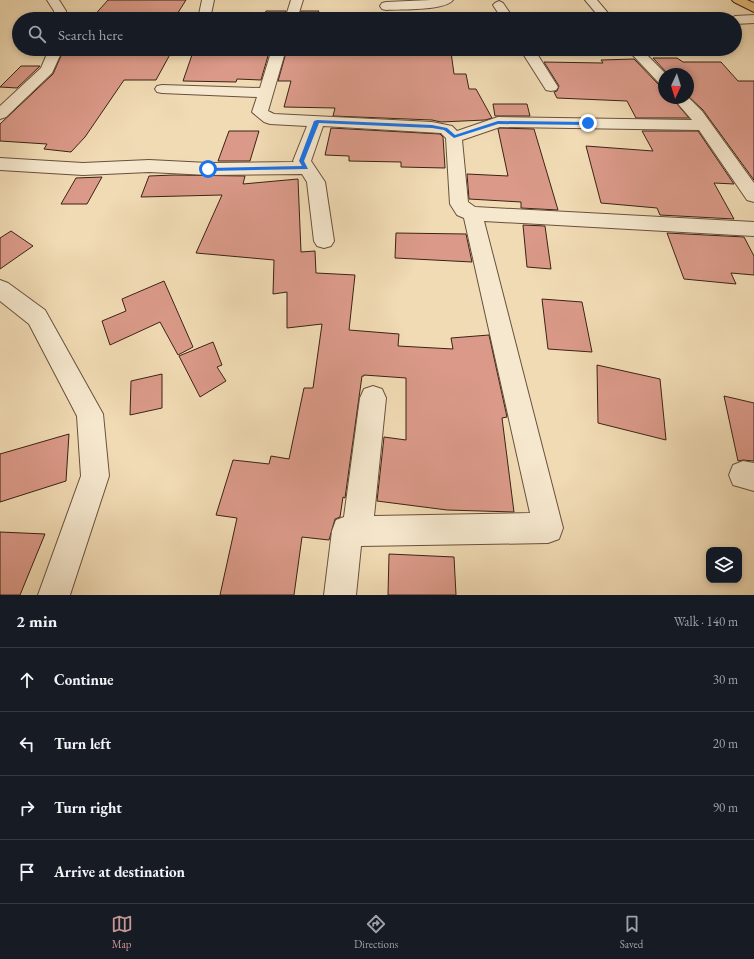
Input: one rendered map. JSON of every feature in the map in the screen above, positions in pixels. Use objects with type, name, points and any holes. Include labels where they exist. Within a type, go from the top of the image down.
[{"type":"main road","points":[[738,0],[754,8]]},
{"type":"street","points":[[53,0],[60,12]]},
{"type":"street","points":[[205,12],[208,0]]},
{"type":"street","points":[[293,12],[297,0]]},
{"type":"street","points":[[386,6],[440,3],[448,0]]},
{"type":"street","points":[[591,0],[601,12]]},
{"type":"street","points":[[499,5],[504,12]]},
{"type":"street","points":[[742,20],[754,19]]},
{"type":"street","points":[[0,114],[47,70],[53,56]]},
{"type":"street","points":[[277,56],[260,112],[270,119],[432,127],[446,129],[454,137],[459,204],[464,210],[473,214],[754,229]]},
{"type":"street","points":[[531,56],[551,87]]},
{"type":"street","points":[[641,56],[658,74]]},
{"type":"street","points":[[162,89],[266,93]]},
{"type":"street","points":[[687,104],[696,114],[754,196]]},
{"type":"street","points":[[317,121],[302,161],[316,182],[324,240]]},
{"type":"street","points":[[454,137],[498,122],[704,125]]},
{"type":"street","points":[[0,164],[84,169],[149,166],[208,169],[306,168]]},
{"type":"street","points":[[340,595],[347,531],[548,528],[473,214]]},
{"type":"street","points":[[0,289],[37,317],[90,414],[95,476],[54,595]]},
{"type":"street","points":[[357,531],[374,398]]},
{"type":"building","points":[[108,0],[186,0],[178,12],[97,12]]},
{"type":"building","points":[[266,11],[286,11],[286,12]]},
{"type":"building","points":[[301,11],[319,11],[318,12]]},
{"type":"building","points":[[61,56],[169,56],[156,80],[124,80],[85,137],[71,152],[44,149],[47,144],[0,141],[0,124],[53,74]]},
{"type":"building","points":[[192,56],[268,56],[261,80],[237,79],[236,82],[183,81]]},
{"type":"building","points":[[285,56],[452,56],[454,74],[466,74],[469,89],[476,89],[492,118],[485,120],[441,122],[432,120],[333,116],[335,108],[284,107],[291,81],[278,81]]},
{"type":"building","points":[[653,58],[677,58],[683,62],[721,62],[738,81],[754,81],[754,180],[703,110],[694,102],[694,68],[662,68]]},
{"type":"building","points":[[634,59],[658,84],[658,104],[677,104],[689,118],[636,118],[627,101],[557,98],[554,92],[557,91],[559,86],[544,62],[603,63],[601,60]]},
{"type":"building","points":[[21,66],[40,66],[17,88],[0,87]]},
{"type":"building","points":[[493,104],[527,104],[530,116],[495,116]]},
{"type":"building","points":[[331,128],[440,134],[443,137],[445,168],[401,167],[401,162],[349,161],[349,156],[325,155]]},
{"type":"building","points":[[498,129],[534,129],[558,210],[521,208],[521,202],[469,199],[467,174],[508,176]]},
{"type":"building","points":[[229,131],[259,131],[250,161],[218,161]]},
{"type":"building","points":[[642,131],[698,131],[734,184],[714,183],[734,219],[660,215],[657,208],[601,203],[586,146],[653,151]]},
{"type":"building","points":[[149,176],[245,176],[243,184],[298,179],[301,252],[315,251],[316,273],[355,275],[349,330],[399,334],[398,346],[453,349],[451,338],[489,335],[507,417],[502,418],[514,512],[447,510],[377,501],[384,437],[406,440],[406,378],[364,375],[362,376],[345,498],[343,497],[340,517],[335,519],[329,540],[302,537],[294,595],[220,595],[237,518],[216,515],[233,460],[269,464],[271,456],[289,459],[304,388],[313,388],[322,324],[287,328],[287,292],[273,294],[274,260],[196,253],[222,195],[141,197]]},
{"type":"building","points":[[102,177],[87,204],[61,204],[76,178]]},
{"type":"building","points":[[523,225],[545,226],[551,269],[527,267]]},
{"type":"building","points":[[11,231],[33,246],[0,269],[0,238]]},
{"type":"building","points":[[396,233],[466,234],[472,262],[395,258]]},
{"type":"building","points":[[667,233],[744,237],[754,256],[754,275],[731,273],[736,284],[684,279]]},
{"type":"building","points":[[164,281],[193,347],[178,355],[160,322],[110,345],[102,321],[126,311],[122,299]]},
{"type":"building","points":[[542,299],[582,302],[592,352],[548,349]]},
{"type":"building","points":[[213,342],[222,365],[217,367],[226,381],[200,397],[179,356]]},
{"type":"building","points":[[597,365],[660,379],[666,440],[598,423]]},
{"type":"building","points":[[162,374],[162,408],[130,415],[131,381]]},
{"type":"building","points":[[724,396],[754,403],[754,461],[738,461]]},
{"type":"building","points":[[69,434],[66,481],[0,502],[0,454]]},
{"type":"building","points":[[0,532],[45,534],[20,595],[0,595]]},
{"type":"building","points":[[389,554],[454,557],[456,595],[388,595]]},
{"type":"route","points":[[208,169],[306,168],[302,161],[317,121],[432,127],[446,129],[454,137],[498,122],[588,123]]}]
